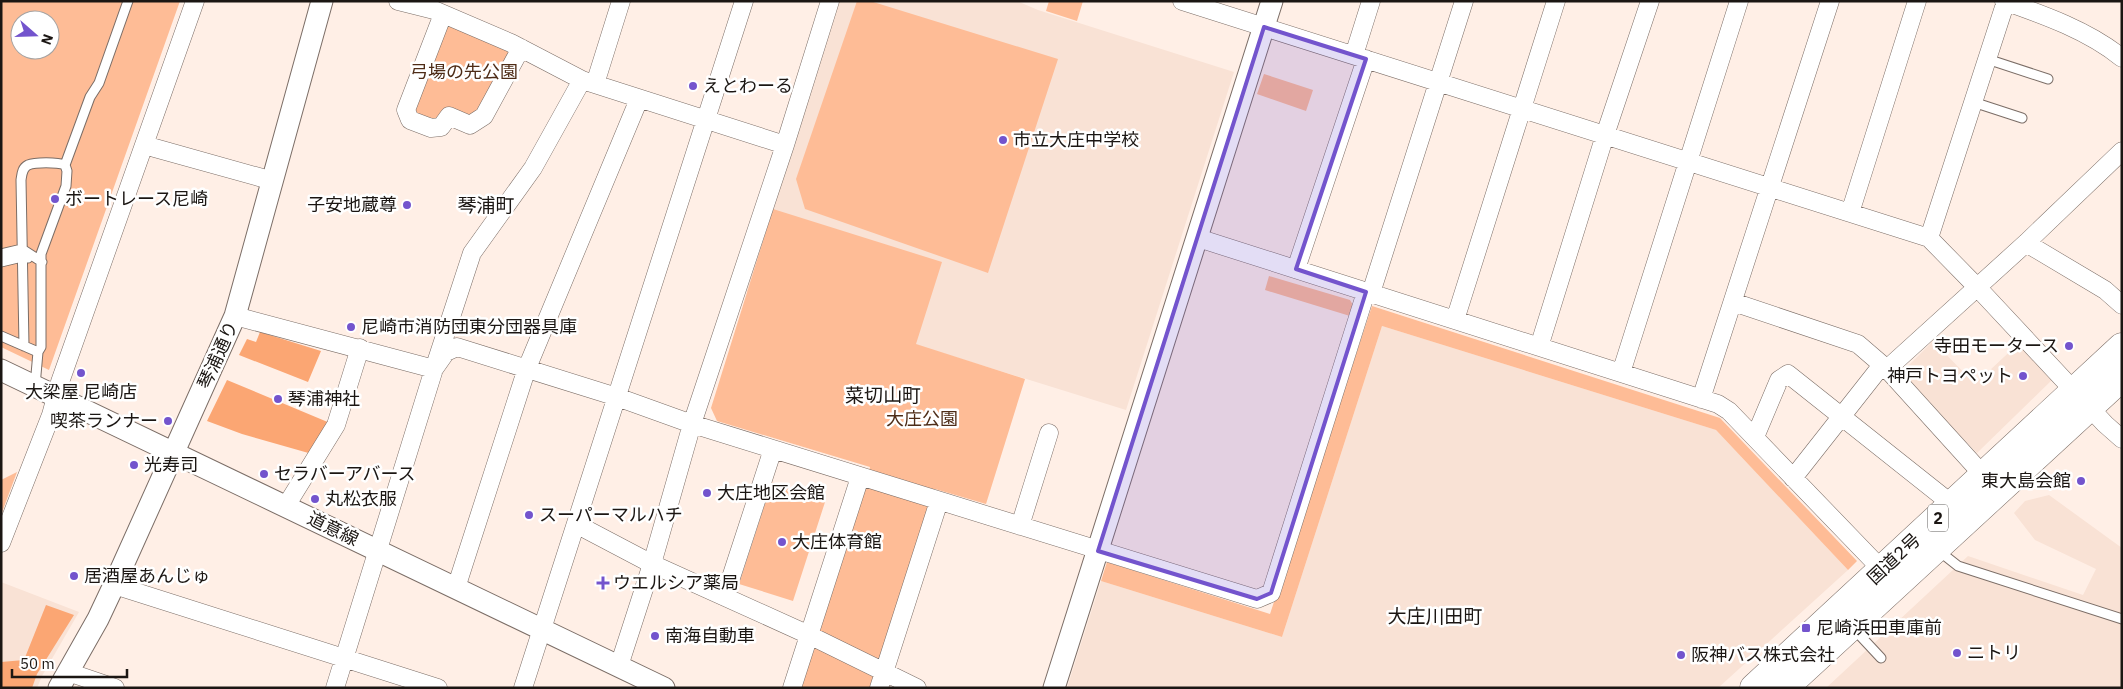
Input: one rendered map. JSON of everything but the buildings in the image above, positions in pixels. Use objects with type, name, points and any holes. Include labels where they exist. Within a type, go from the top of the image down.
[{"type":"highway","name":"国道2号","points":[[1754,688],[1889,577],[1934,548],[2082,399],[2122,347]]},
{"type":"highway","name":"国道2号","points":[[1784,688],[1852,626],[1889,577],[1953,504],[1984,476],[2082,399],[2122,377]]},
{"type":"street","points":[[1,543],[56,398],[60,382],[195,1]]},
{"type":"street","name":"琴浦通り","points":[[63,680],[98,619],[235,316],[322,1]]},
{"type":"street","points":[[398,1],[438,8],[589,82],[785,146]]},
{"type":"street","points":[[335,688],[472,253],[533,168],[589,82],[621,1]]},
{"type":"street","points":[[523,688],[744,1]]},
{"type":"street","points":[[619,666],[652,564],[692,424],[785,146],[830,1]]},
{"type":"street","points":[[1182,1],[1928,238],[1978,287],[2105,424],[2122,439]]},
{"type":"street","points":[[1054,688],[1272,1]]},
{"type":"street","points":[[1296,270],[1360,57],[1371,1]]},
{"type":"street","points":[[434,369],[446,352],[457,347],[617,397],[773,450],[1256,599],[1271,593],[1464,1]]},
{"type":"street","points":[[1455,320],[1556,1]]},
{"type":"street","points":[[1539,347],[1605,135],[1650,1]]},
{"type":"street","points":[[1621,373],[1739,1]]},
{"type":"street","points":[[1701,399],[1830,1]]},
{"type":"street","points":[[1850,213],[1917,1]]},
{"type":"street","points":[[1928,238],[2005,1],[2059,22],[2108,46],[2122,58]]},
{"type":"street","points":[[438,8],[406,110],[410,120],[431,128],[441,127],[449,116],[470,125],[484,116],[522,48]]},
{"type":"street","points":[[456,588],[527,368],[639,99]]},
{"type":"street","points":[[144,145],[272,181]]},
{"type":"street","points":[[1794,478],[1841,417],[1885,367],[1978,287],[2122,151]]},
{"type":"street","points":[[1198,238],[1718,404],[1729,411],[1889,577]]},
{"type":"street","points":[[2026,243],[2105,290],[2122,305]]},
{"type":"street","points":[[1733,302],[1858,344],[1885,367],[1984,476]]},
{"type":"street","points":[[235,316],[434,369]]},
{"type":"street","points":[[286,506],[336,425],[360,348]]},
{"type":"street","name":"道意線","points":[[1,370],[664,688]]},
{"type":"street","points":[[1755,438],[1779,380],[1788,374],[1953,504]]},
{"type":"street","points":[[1020,526],[1049,433]]},
{"type":"street","points":[[725,596],[773,450]]},
{"type":"street","points":[[792,688],[860,477]]},
{"type":"street","points":[[882,680],[939,501]]},
{"type":"street","points":[[576,524],[652,564],[809,635],[882,680],[917,688]]},
{"type":"street","points":[[114,585],[344,658],[410,684],[438,688]]},
{"type":"street","points":[[63,680],[115,688]]},
{"type":"lane","points":[[35,386],[38,352],[41,347],[42,254],[66,186],[67,171],[65,165],[90,97],[99,83],[128,1]]},
{"type":"lane","points":[[1987,59],[2048,79]]},
{"type":"lane","points":[[1973,102],[2022,118]]},
{"type":"lane","points":[[24,346],[21,180],[23,170],[27,165],[58,162],[65,165]]},
{"type":"lane","points":[[1,262],[22,253]]},
{"type":"lane","points":[[1,254],[22,253],[42,262]]},
{"type":"lane","points":[[1,335],[38,352]]},
{"type":"lane","points":[[1934,548],[1958,566],[2122,619]]},
{"type":"lane","points":[[1852,626],[1881,658]]},
{"type":"highlighted area","points":[[1264,27],[1366,59],[1296,269],[1366,292],[1271,593],[1257,599],[1098,551]]},
{"type":"shaded area","name":"市立大庄中学校","points":[[838,1],[1017,1],[1038,10],[1234,72],[1126,410],[746,292]]},
{"type":"shaded area","points":[[1382,326],[1716,430],[1848,570],[1718,688],[1067,688],[1101,581],[1282,637]]},
{"type":"shaded area","points":[[260,332],[321,351],[308,382],[239,355],[247,339],[256,342]]},
{"type":"shaded area","points":[[1933,341],[1975,384],[2019,343],[2053,379],[1977,453],[1900,374]]},
{"type":"shaded area","points":[[227,380],[330,423],[312,454],[242,434],[207,421]]},
{"type":"shaded area","points":[[2049,495],[2122,548],[2122,688],[1826,688],[1968,556],[2083,595],[2096,569],[2035,540],[2014,513],[2025,501]]},
{"type":"shaded area","points":[[1,582],[79,612],[37,688],[1,688]]},
{"type":"shaded area","points":[[46,605],[74,615],[37,674],[32,688],[1,688],[1,662],[24,660]]},
{"type":"green space","name":"ボートレース尼崎","points":[[1,1],[180,1],[49,370],[1,347]]},
{"type":"green space","points":[[857,1],[870,1],[1058,59],[988,273],[805,209],[796,179]]},
{"type":"green space","points":[[1049,1],[1083,1],[1077,21],[1046,11]]},
{"type":"green space","name":"弓場の先公園","points":[[449,26],[512,50],[482,114],[441,122],[416,118],[413,110],[441,30]]},
{"type":"green space","points":[[1264,74],[1313,90],[1306,111],[1257,94]]},
{"type":"green space","name":"大庄公園","points":[[773,209],[942,262],[916,344],[1025,379],[986,504],[935,489],[870,688],[800,688],[870,467],[717,421],[711,408]]},
{"type":"green space","points":[[1269,276],[1350,300],[1353,305],[1350,316],[1265,290]]},
{"type":"green space","points":[[1372,306],[1720,418],[1857,561],[1848,570],[1716,430],[1382,326],[1282,637],[1101,581],[1107,562],[1270,614]]},
{"type":"green space","points":[[17,472],[1,515],[1,480]]},
{"type":"green space","name":"大庄体育館","points":[[772,482],[826,499],[793,601],[739,584]]},
{"type":"place","name":"えとわーる","points":[[693,86]]},
{"type":"place","name":"市立大庄中学校","points":[[1003,140]]},
{"type":"place","name":"ボートレース尼崎","points":[[55,199]]},
{"type":"place","name":"子安地蔵尊","points":[[407,205]]},
{"type":"place","name":"尼崎市消防団東分団器具庫","points":[[351,327]]},
{"type":"place","name":"寺田モータース","points":[[2069,346]]},
{"type":"place","name":"大梁屋 尼崎店","points":[[81,373]]},
{"type":"place","name":"神戸トヨペット","points":[[2023,376]]},
{"type":"place","name":"琴浦神社","points":[[278,399]]},
{"type":"place","name":"喫茶ランナー","points":[[168,421]]},
{"type":"place","name":"光寿司","points":[[134,465]]},
{"type":"place","name":"セラバーアバース","points":[[264,474]]},
{"type":"place","name":"東大島会館","points":[[2081,481]]},
{"type":"place","name":"大庄地区会館","points":[[707,493]]},
{"type":"place","name":"丸松衣服","points":[[315,499]]},
{"type":"place","name":"スーパーマルハチ","points":[[529,515]]},
{"type":"place","name":"大庄体育館","points":[[782,542]]},
{"type":"place","name":"居酒屋あんじゅ","points":[[74,576]]},
{"type":"place","name":"ウエルシア薬局","points":[[603,583]]},
{"type":"place","name":"尼崎浜田車庫前","points":[[1806,628]]},
{"type":"place","name":"南海自動車","points":[[655,636]]},
{"type":"place","name":"ニトリ","points":[[1957,653]]},
{"type":"place","name":"阪神バス株式会社","points":[[1681,655]]},
{"type":"district","name":"琴浦町","points":[[486,205]]},
{"type":"district","name":"菜切山町","points":[[883,395]]},
{"type":"district","name":"大庄川田町","points":[[1435,616]]}]
